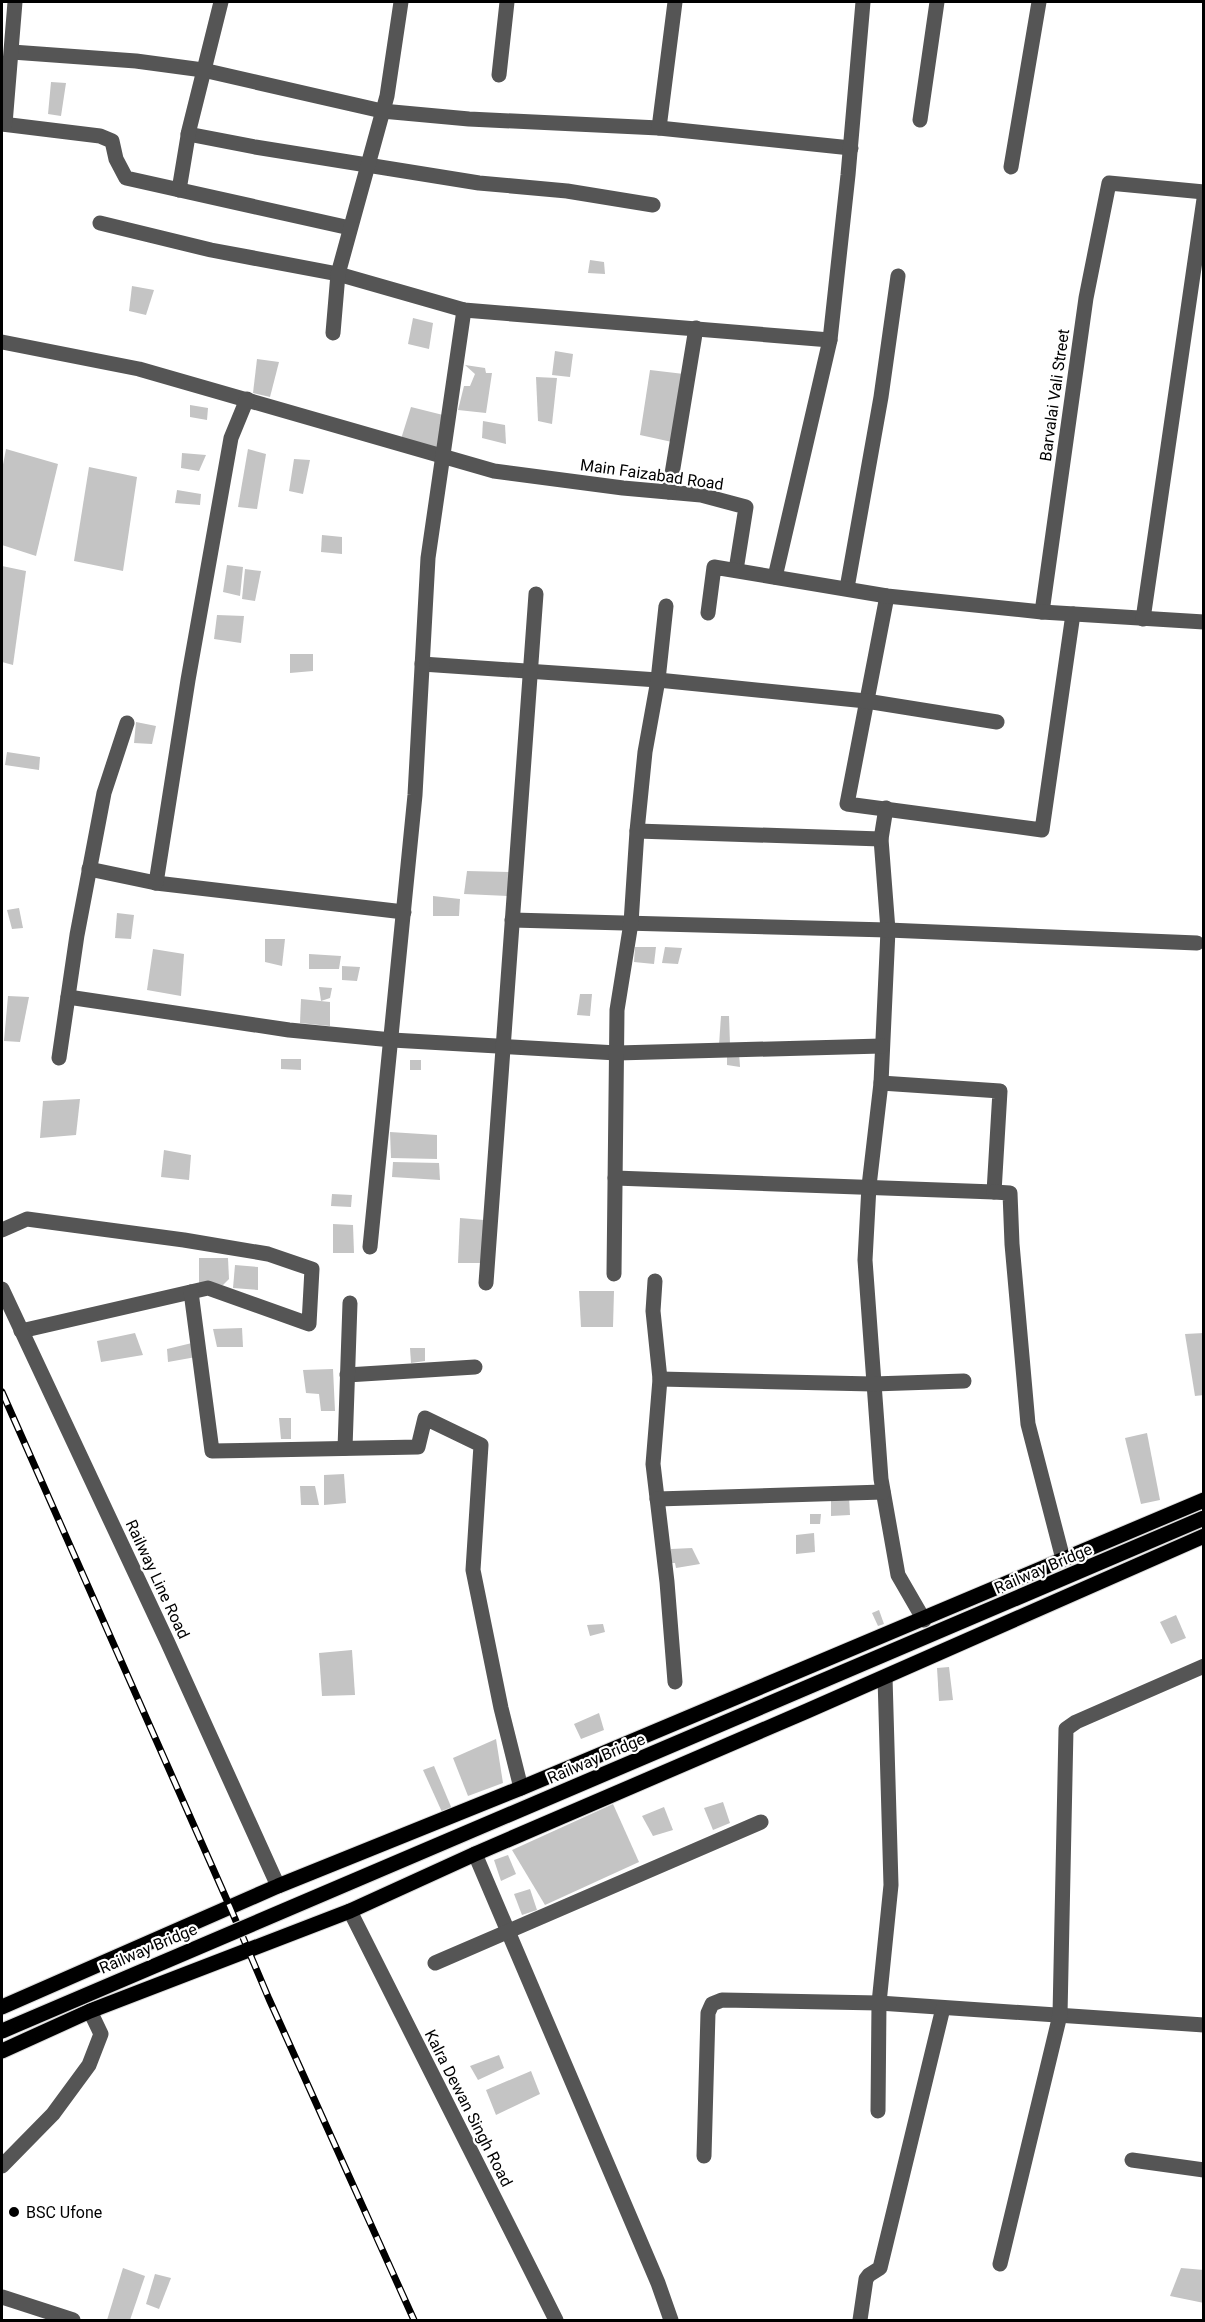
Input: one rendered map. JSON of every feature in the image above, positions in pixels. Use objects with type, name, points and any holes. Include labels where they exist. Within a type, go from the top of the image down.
[{"type":"main road","points":[[2,2007],[278,1886],[521,1788],[924,1620],[1203,1500]]},
{"type":"main road","name":"Railway Bridge","points":[[2,2031],[1203,1518]]},
{"type":"main road","points":[[2,2050],[90,2011],[350,1911],[475,1854],[885,1677],[1203,1536]]},
{"type":"street","points":[[15,2],[12,52],[3,124],[100,136],[112,141],[116,159],[126,178],[350,228]]},
{"type":"street","points":[[179,190],[188,134],[221,2]]},
{"type":"street","points":[[333,333],[338,274],[387,96],[401,2]]},
{"type":"street","points":[[499,75],[507,2]]},
{"type":"street","points":[[659,128],[675,2]]},
{"type":"street","points":[[776,576],[830,340],[851,148],[863,2]]},
{"type":"street","points":[[920,120],[937,2]]},
{"type":"street","points":[[1011,167],[1038,2]]},
{"type":"street","points":[[12,52],[136,61],[203,70],[382,111],[469,119],[659,128],[851,148]]},
{"type":"street","points":[[188,134],[480,183],[567,191],[653,205]]},
{"type":"street","name":"Barvalai Vali Street","points":[[1042,612],[1086,298],[1110,183],[1203,192]]},
{"type":"street","points":[[1143,619],[1203,199]]},
{"type":"street","points":[[100,223],[211,250],[338,274],[464,310],[830,340]]},
{"type":"street","points":[[847,588],[881,398],[898,276]]},
{"type":"street","points":[[370,1247],[415,795],[428,558],[464,310]]},
{"type":"street","points":[[669,492],[696,328]]},
{"type":"street","name":"Main Faizabad Road","points":[[2,342],[139,369],[494,471],[701,495],[746,507],[736,570]]},
{"type":"street","points":[[156,884],[188,680],[231,438],[247,399]]},
{"type":"street","points":[[708,613],[714,567],[887,596],[1042,612],[1203,622]]},
{"type":"street","points":[[486,1283],[536,594]]},
{"type":"street","points":[[887,596],[847,804],[1042,830],[1074,614]]},
{"type":"street","points":[[614,1274],[617,1010],[631,923],[645,752],[658,680],[666,606]]},
{"type":"street","points":[[422,664],[658,680],[866,701],[997,722]]},
{"type":"street","points":[[59,1058],[89,869],[104,793],[127,723]]},
{"type":"street","points":[[886,808],[882,839],[888,930],[881,1083],[869,1186],[865,1260],[883,1492],[898,1575],[924,1620]]},
{"type":"street","points":[[637,831],[882,839]]},
{"type":"street","points":[[89,869],[156,884],[404,912]]},
{"type":"street","points":[[512,920],[888,930],[1197,943]]},
{"type":"street","points":[[68,997],[289,1030],[392,1040],[617,1053],[882,1046]]},
{"type":"street","points":[[881,1083],[1000,1091],[994,1192]]},
{"type":"street","points":[[615,1178],[1010,1193],[1012,1244],[1028,1424],[1063,1559]]},
{"type":"street","points":[[2,1230],[27,1219],[268,1254],[312,1269],[309,1324],[208,1288],[21,1331]]},
{"type":"street","points":[[655,1281],[653,1311],[660,1379],[653,1464],[667,1582],[675,1682]]},
{"type":"street","name":"Railway Line Road","points":[[2,1289],[167,1641],[278,1886]]},
{"type":"street","points":[[191,1292],[212,1450],[418,1447],[425,1418],[481,1445],[472,1570],[501,1708],[521,1788]]},
{"type":"street","points":[[345,1448],[350,1303]]},
{"type":"street","points":[[347,1375],[476,1367]]},
{"type":"street","points":[[660,1379],[873,1384],[964,1381]]},
{"type":"street","points":[[657,1498],[883,1492]]},
{"type":"street","points":[[1000,2264],[1060,2015],[1066,1729],[1076,1722],[1203,1666]]},
{"type":"street","points":[[878,2111],[879,2003],[891,1885],[885,1677]]},
{"type":"street","points":[[435,1963],[761,1822]]},
{"type":"street","points":[[475,1854],[658,2283],[671,2320]]},
{"type":"street","name":"Kalra Dewan Singh Road","points":[[350,1911],[556,2320]]},
{"type":"street","points":[[704,2156],[708,2013],[712,2004],[722,2000],[879,2003],[1203,2025]]},
{"type":"street","points":[[860,2320],[866,2279],[880,2268],[943,2008]]},
{"type":"street","points":[[2,2166],[53,2114],[89,2065],[101,2034],[90,2011]]},
{"type":"street","points":[[1132,2160],[1203,2170]]},
{"type":"street","points":[[2,2297],[73,2320]]},
{"type":"building","points":[[51,82],[66,83],[61,116],[48,114]]},
{"type":"building","points":[[590,260],[604,262],[605,274],[588,273]]},
{"type":"building","points":[[132,286],[154,290],[146,315],[129,311]]},
{"type":"building","points":[[413,318],[433,323],[429,349],[408,344]]},
{"type":"building","points":[[555,351],[573,354],[570,377],[552,375]]},
{"type":"building","points":[[257,359],[279,362],[270,397],[253,393]]},
{"type":"building","points":[[465,365],[485,368],[486,373],[492,373],[486,413],[458,410],[464,386],[470,386],[475,374]]},
{"type":"building","points":[[650,370],[684,374],[672,442],[640,435]]},
{"type":"building","points":[[536,377],[557,378],[552,424],[538,421]]},
{"type":"building","points":[[190,405],[208,408],[207,420],[190,417]]},
{"type":"building","points":[[411,407],[443,415],[437,448],[401,439]]},
{"type":"building","points":[[483,421],[505,425],[506,444],[482,438]]},
{"type":"building","points":[[6,449],[58,464],[36,556],[2,545],[2,470]]},
{"type":"building","points":[[248,449],[266,454],[257,509],[238,507]]},
{"type":"building","points":[[182,453],[206,455],[199,471],[181,468]]},
{"type":"building","points":[[294,459],[310,460],[303,494],[289,491]]},
{"type":"building","points":[[89,467],[137,477],[123,571],[74,561]]},
{"type":"building","points":[[177,490],[201,494],[200,505],[175,503]]},
{"type":"building","points":[[322,535],[342,537],[342,554],[321,552]]},
{"type":"building","points":[[227,565],[243,567],[240,596],[223,592]]},
{"type":"building","points":[[2,566],[26,571],[13,665],[2,662]]},
{"type":"building","points":[[245,569],[261,571],[255,601],[242,599]]},
{"type":"building","points":[[217,615],[244,616],[241,643],[214,639]]},
{"type":"building","points":[[290,654],[313,654],[313,671],[290,673]]},
{"type":"building","points":[[136,722],[156,726],[152,744],[134,743]]},
{"type":"building","points":[[7,752],[40,757],[39,770],[5,765]]},
{"type":"building","points":[[467,871],[509,872],[508,896],[464,894]]},
{"type":"building","points":[[433,896],[460,899],[459,916],[433,916]]},
{"type":"building","points":[[19,908],[23,928],[12,929],[7,910]]},
{"type":"building","points":[[117,913],[134,915],[131,939],[115,938]]},
{"type":"building","points":[[265,939],[285,939],[282,966],[265,962]]},
{"type":"building","points":[[635,947],[656,947],[654,964],[634,962]]},
{"type":"building","points":[[665,947],[682,948],[678,964],[662,963]]},
{"type":"building","points":[[153,949],[184,954],[181,996],[147,990]]},
{"type":"building","points":[[309,954],[341,956],[339,969],[309,969]]},
{"type":"building","points":[[342,966],[360,967],[357,981],[342,980]]},
{"type":"building","points":[[319,987],[332,988],[330,998],[321,1001]]},
{"type":"building","points":[[580,994],[592,994],[590,1016],[577,1015]]},
{"type":"building","points":[[8,996],[29,997],[20,1042],[4,1041]]},
{"type":"building","points":[[301,999],[330,1002],[330,1026],[300,1023]]},
{"type":"building","points":[[721,1016],[729,1016],[730,1044],[719,1045]]},
{"type":"building","points":[[727,1052],[739,1052],[740,1067],[727,1065]]},
{"type":"building","points":[[281,1059],[301,1059],[301,1070],[281,1069]]},
{"type":"building","points":[[410,1060],[421,1060],[421,1070],[410,1070]]},
{"type":"building","points":[[80,1099],[76,1135],[40,1138],[43,1101]]},
{"type":"building","points":[[390,1132],[437,1135],[437,1159],[391,1158]]},
{"type":"building","points":[[164,1150],[191,1155],[189,1180],[161,1177]]},
{"type":"building","points":[[393,1162],[439,1163],[440,1180],[392,1177]]},
{"type":"building","points":[[332,1194],[352,1195],[351,1207],[331,1206]]},
{"type":"building","points":[[460,1218],[484,1220],[481,1263],[458,1263]]},
{"type":"building","points":[[333,1224],[353,1225],[354,1253],[333,1253]]},
{"type":"building","points":[[199,1258],[228,1258],[229,1279],[223,1285],[199,1283]]},
{"type":"building","points":[[235,1265],[258,1267],[258,1290],[233,1288]]},
{"type":"building","points":[[579,1291],[614,1291],[613,1327],[581,1327]]},
{"type":"building","points":[[242,1328],[243,1347],[217,1347],[213,1329]]},
{"type":"building","points":[[135,1333],[143,1355],[101,1362],[97,1341]]},
{"type":"building","points":[[1204,1333],[1204,1395],[1195,1396],[1185,1334]]},
{"type":"building","points":[[192,1343],[196,1357],[168,1362],[167,1349]]},
{"type":"building","points":[[410,1348],[425,1348],[425,1361],[411,1363]]},
{"type":"building","points":[[333,1369],[335,1411],[321,1411],[319,1394],[306,1393],[303,1370]]},
{"type":"building","points":[[279,1418],[291,1418],[291,1439],[281,1439]]},
{"type":"building","points":[[1147,1433],[1160,1500],[1141,1504],[1125,1438]]},
{"type":"building","points":[[344,1474],[346,1503],[324,1505],[324,1475]]},
{"type":"building","points":[[300,1486],[315,1486],[319,1505],[301,1505]]},
{"type":"building","points":[[849,1496],[850,1515],[831,1516],[831,1497]]},
{"type":"building","points":[[810,1514],[821,1514],[820,1524],[810,1524]]},
{"type":"building","points":[[814,1533],[815,1552],[796,1554],[796,1535]]},
{"type":"building","points":[[692,1548],[700,1564],[676,1568],[675,1563],[671,1563],[671,1549]]},
{"type":"building","points":[[879,1610],[884,1624],[878,1626],[872,1613]]},
{"type":"building","points":[[1176,1615],[1186,1638],[1171,1644],[1160,1622]]},
{"type":"building","points":[[603,1624],[605,1632],[590,1636],[587,1625]]},
{"type":"building","points":[[352,1650],[355,1695],[322,1696],[319,1653]]},
{"type":"building","points":[[949,1667],[953,1700],[939,1701],[937,1668]]},
{"type":"building","points":[[599,1713],[604,1730],[581,1739],[574,1724]]},
{"type":"building","points":[[496,1739],[503,1783],[468,1796],[453,1758]]},
{"type":"building","points":[[434,1766],[452,1809],[442,1812],[423,1770]]},
{"type":"building","points":[[723,1802],[730,1823],[713,1830],[704,1808]]},
{"type":"building","points":[[613,1804],[639,1862],[545,1905],[512,1850]]},
{"type":"building","points":[[664,1807],[673,1830],[653,1836],[642,1816]]},
{"type":"building","points":[[508,1855],[516,1874],[501,1881],[494,1860]]},
{"type":"building","points":[[530,1889],[537,1910],[522,1915],[514,1894]]},
{"type":"building","points":[[499,2055],[504,2068],[478,2080],[470,2066]]},
{"type":"building","points":[[531,2071],[540,2094],[496,2115],[486,2090]]},
{"type":"building","points":[[123,2268],[145,2276],[130,2320],[107,2320]]},
{"type":"building","points":[[1181,2268],[1204,2270],[1204,2303],[1170,2296]]},
{"type":"building","points":[[155,2274],[171,2278],[159,2309],[146,2304]]},
{"type":"railway","points":[[2,1392],[269,1999],[414,2320]]},
{"type":"place","name":"BSC Ufone","points":[[14,2212]]}]
